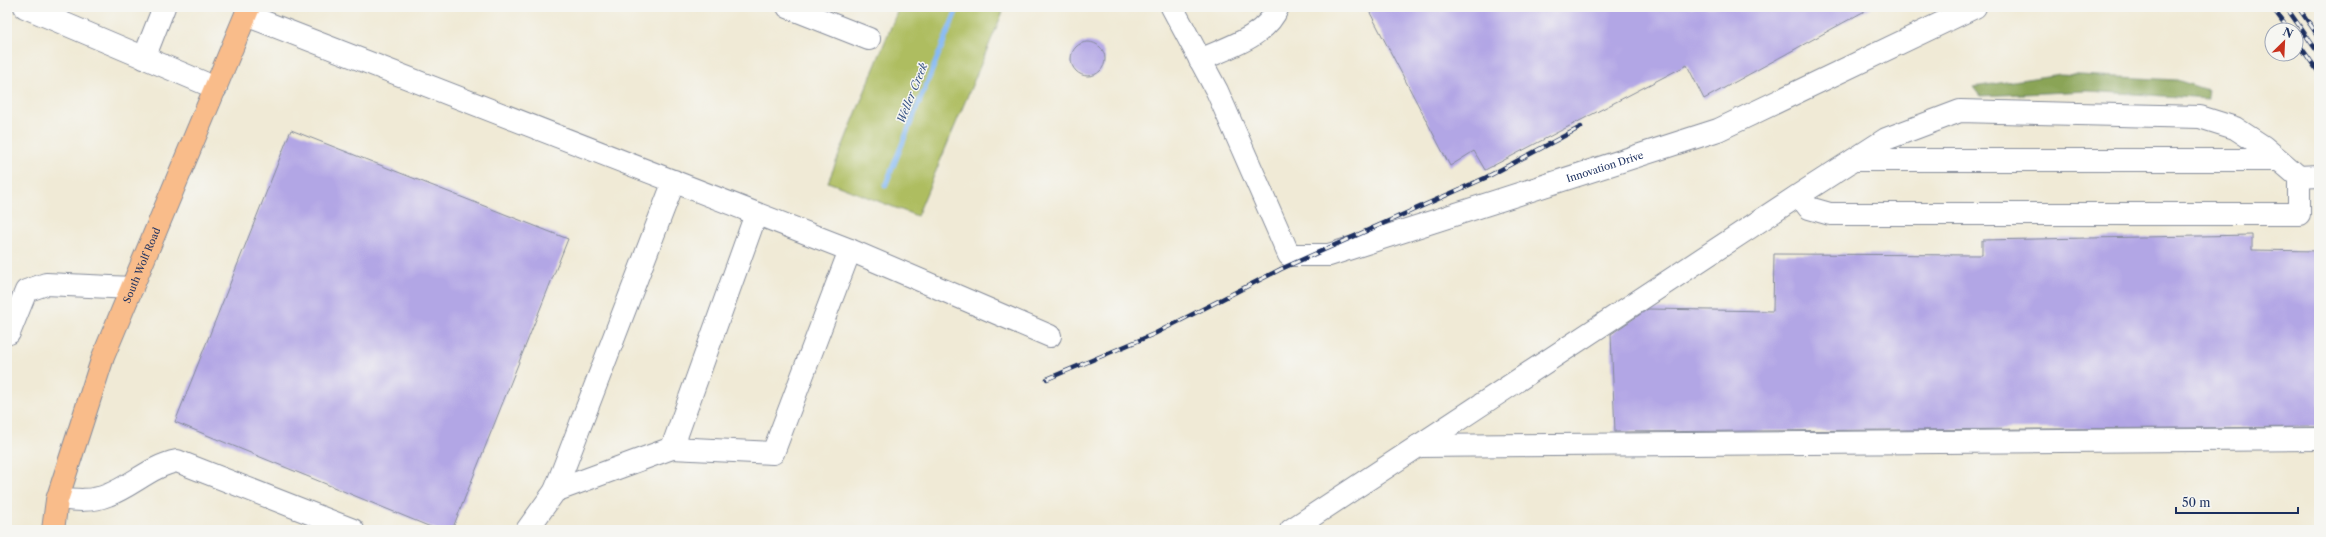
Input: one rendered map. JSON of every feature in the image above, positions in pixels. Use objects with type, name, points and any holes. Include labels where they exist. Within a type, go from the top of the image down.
[{"type":"main road","name":"South Wolf Road","points":[[53,530],[58,498],[103,358],[248,11]]},
{"type":"street","points":[[26,7],[216,88]]},
{"type":"street","points":[[144,58],[164,7]]},
{"type":"street","points":[[788,7],[869,39]]},
{"type":"street","points":[[1172,7],[1200,60],[1260,32],[1274,17],[1278,7]]},
{"type":"street","name":"Innovation Drive","points":[[1200,60],[1217,92],[1289,255],[1329,256],[1718,130],[1975,7]]},
{"type":"street","points":[[248,11],[756,214],[850,250],[1050,336]]},
{"type":"street","points":[[1291,530],[1799,195],[1886,139],[1960,111],[2200,117],[2235,128],[2279,160],[2309,177],[2299,214],[1830,214],[1809,208],[1799,195]]},
{"type":"street","points":[[1854,160],[2279,160]]},
{"type":"street","points":[[526,530],[555,492],[674,181]]},
{"type":"street","points":[[672,448],[756,214]]},
{"type":"street","points":[[555,492],[672,448],[772,453],[850,250]]},
{"type":"street","points":[[9,333],[26,291],[46,284],[132,288]]},
{"type":"street","points":[[1418,446],[2319,439]]},
{"type":"street","points":[[58,498],[87,500],[108,495],[165,464],[178,461],[353,530]]},
{"type":"green space","points":[[899,7],[1005,7],[917,216],[828,182]]},
{"type":"green space","points":[[2060,74],[2177,80],[2207,90],[2208,99],[2088,91],[1980,96],[1973,87]]},
{"type":"building","points":[[1367,7],[1872,7],[1704,99],[1687,65],[1485,170],[1474,151],[1450,166]]},
{"type":"building","points":[[1085,42],[1091,42],[1095,43],[1102,49],[1105,59],[1104,66],[1098,73],[1091,76],[1085,76],[1081,75],[1074,69],[1071,62],[1071,56],[1072,52],[1078,45]]},
{"type":"building","points":[[291,130],[568,239],[452,530],[438,530],[175,422]]},
{"type":"building","points":[[2252,235],[2252,250],[2319,251],[2319,427],[1615,432],[1611,334],[1648,309],[1773,311],[1774,254],[1982,255],[1982,240]]},
{"type":"waterway","name":"Weller Creek","points":[[885,186],[958,7]]},
{"type":"railway","points":[[2272,7],[2283,22]]},
{"type":"railway","points":[[2286,7],[2319,54]]},
{"type":"railway","points":[[2298,7],[2319,37]]},
{"type":"railway","points":[[2304,51],[2319,73]]},
{"type":"railway","points":[[1047,379],[1154,334],[1281,269],[1485,178],[1581,127]]}]
